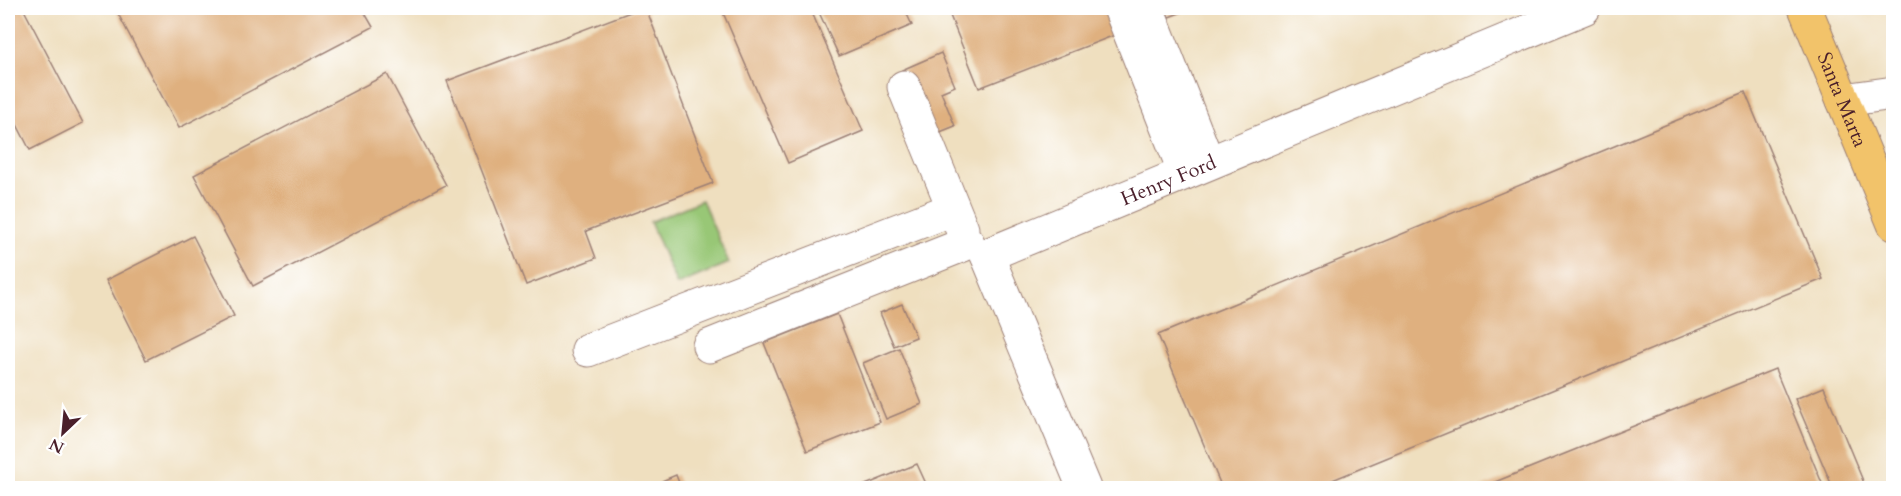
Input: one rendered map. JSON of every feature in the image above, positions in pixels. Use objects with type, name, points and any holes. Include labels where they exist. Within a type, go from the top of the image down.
[{"type":"main road","name":"Santa Marta","points":[[1805,8],[1893,224]]},
{"type":"street","points":[[1120,8],[1197,168]]},
{"type":"street","points":[[1147,8],[1197,168]]},
{"type":"street","name":"Henry Ford","points":[[709,346],[1197,168],[1584,8]]},
{"type":"street","points":[[904,87],[953,209],[977,249],[1084,489]]},
{"type":"street","points":[[1843,100],[1893,93]]},
{"type":"street","points":[[588,350],[953,209]]},
{"type":"green space","points":[[702,200],[729,263],[677,285],[650,222]]},
{"type":"building","points":[[8,8],[23,8],[83,123],[30,150],[8,107]]},
{"type":"building","points":[[115,8],[362,8],[373,27],[179,128]]},
{"type":"building","points":[[646,8],[713,183],[586,231],[596,258],[526,285],[447,81]]},
{"type":"building","points":[[721,8],[810,8],[863,131],[788,163]]},
{"type":"building","points":[[817,8],[904,8],[912,25],[839,56]]},
{"type":"building","points":[[947,8],[1110,8],[1120,33],[979,88]]},
{"type":"building","points":[[1165,8],[1193,8],[1169,17]]},
{"type":"building","points":[[941,53],[955,86],[941,92],[955,126],[930,136],[902,70]]},
{"type":"building","points":[[387,74],[446,185],[253,286],[194,175]]},
{"type":"building","points":[[1745,92],[1823,279],[1313,488],[1222,488],[1158,335]]},
{"type":"building","points":[[193,236],[234,316],[146,360],[106,280]]},
{"type":"building","points":[[902,304],[916,337],[894,346],[880,313]]},
{"type":"building","points":[[837,314],[880,422],[807,451],[764,343]]},
{"type":"building","points":[[899,348],[922,404],[886,419],[863,363]]},
{"type":"building","points":[[1775,369],[1824,488],[1480,488]]},
{"type":"building","points":[[1824,387],[1866,488],[1833,488],[1795,399]]},
{"type":"building","points":[[917,464],[928,488],[858,488]]},
{"type":"building","points":[[676,475],[681,488],[665,488],[662,481]]}]
